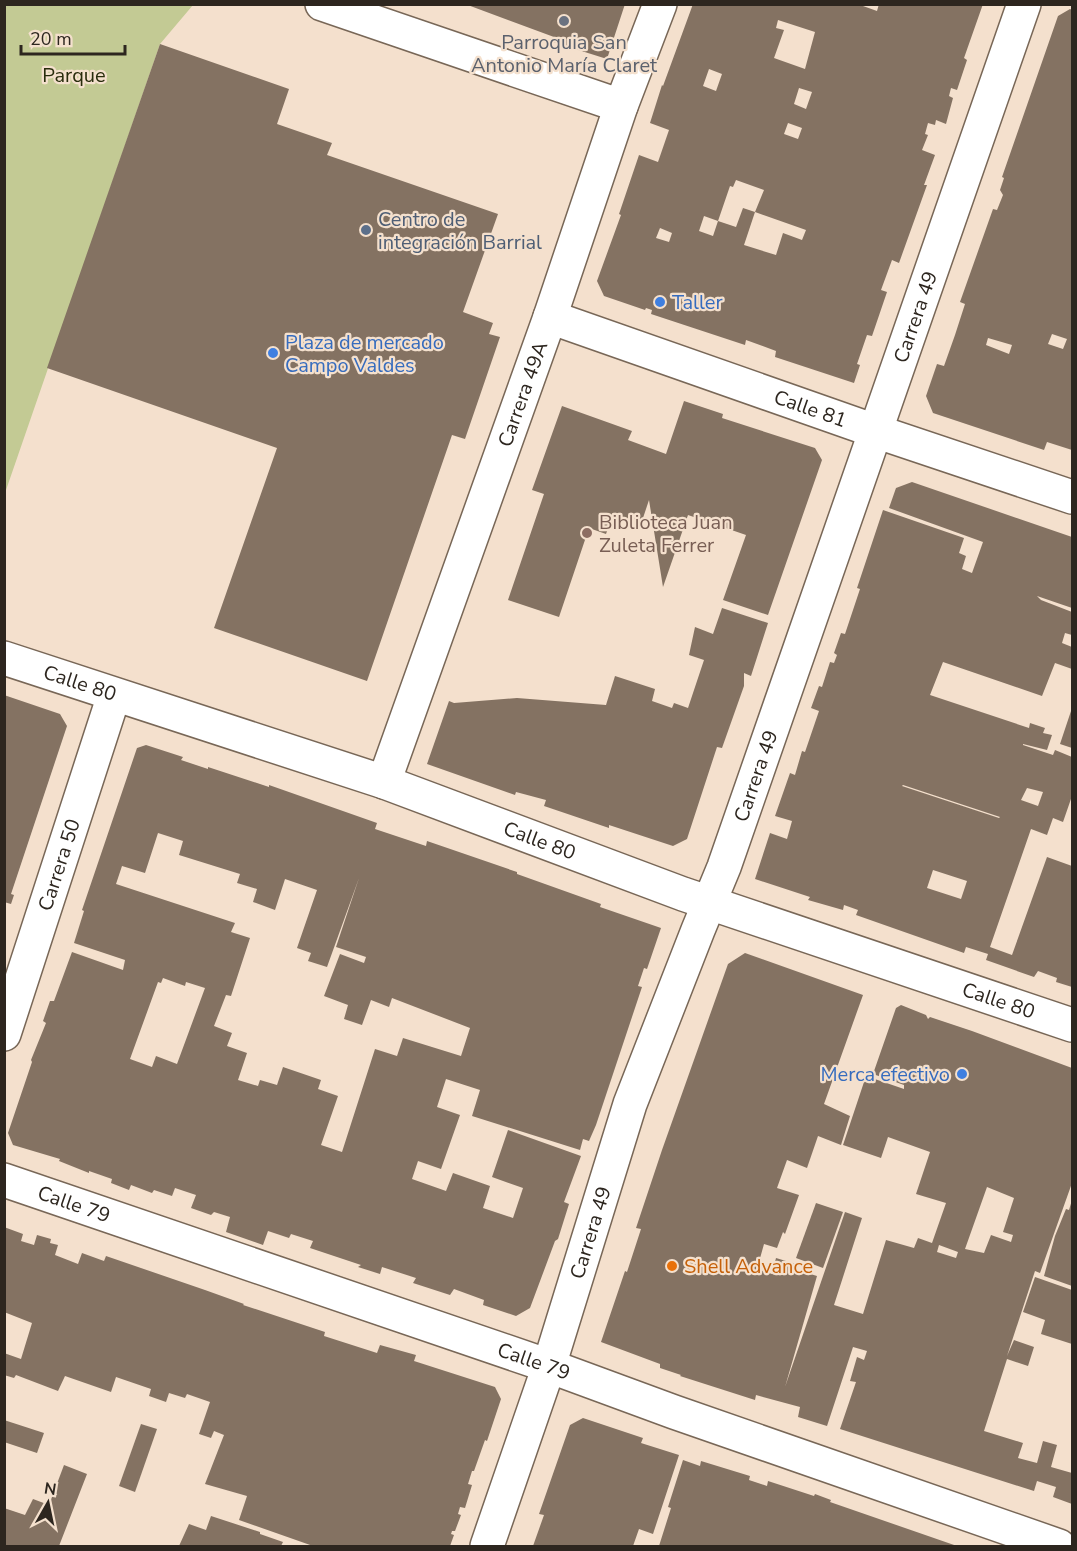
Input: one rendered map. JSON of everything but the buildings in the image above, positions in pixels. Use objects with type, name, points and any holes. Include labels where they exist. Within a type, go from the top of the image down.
[{"type":"street","points":[[322,4],[367,12],[621,106]]},
{"type":"street","name":"Carrera 49A","points":[[384,782],[550,317],[621,106],[660,4]]},
{"type":"street","name":"Carrera 49","points":[[487,1546],[549,1366],[630,1104],[724,867],[1024,4]]},
{"type":"street","name":"Calle 81","points":[[550,317],[875,431],[1072,496]]},
{"type":"street","name":"Calle 80","points":[[4,658],[384,782],[683,894],[1072,1025]]},
{"type":"street","name":"Carrera 50","points":[[4,1034],[114,695]]},
{"type":"street","name":"Calle 79","points":[[4,1180],[549,1366],[1059,1546]]},
{"type":"green space","name":"Parque","points":[[5,4],[193,5],[160,44],[5,493]]},
{"type":"place","name":"Parroquia San Antonio María Claret","points":[[564,21]]},
{"type":"place","name":"Centro de integración Barrial","points":[[366,230]]},
{"type":"place","name":"Taller","points":[[660,302]]},
{"type":"place","name":"Plaza de mercado Campo Valdes","points":[[273,353]]},
{"type":"place","name":"Biblioteca Juan Zuleta Ferrer","points":[[587,533]]},
{"type":"place","name":"Merca efectivo","points":[[962,1074]]},
{"type":"place","name":"Shell Advance","points":[[672,1266]]}]
